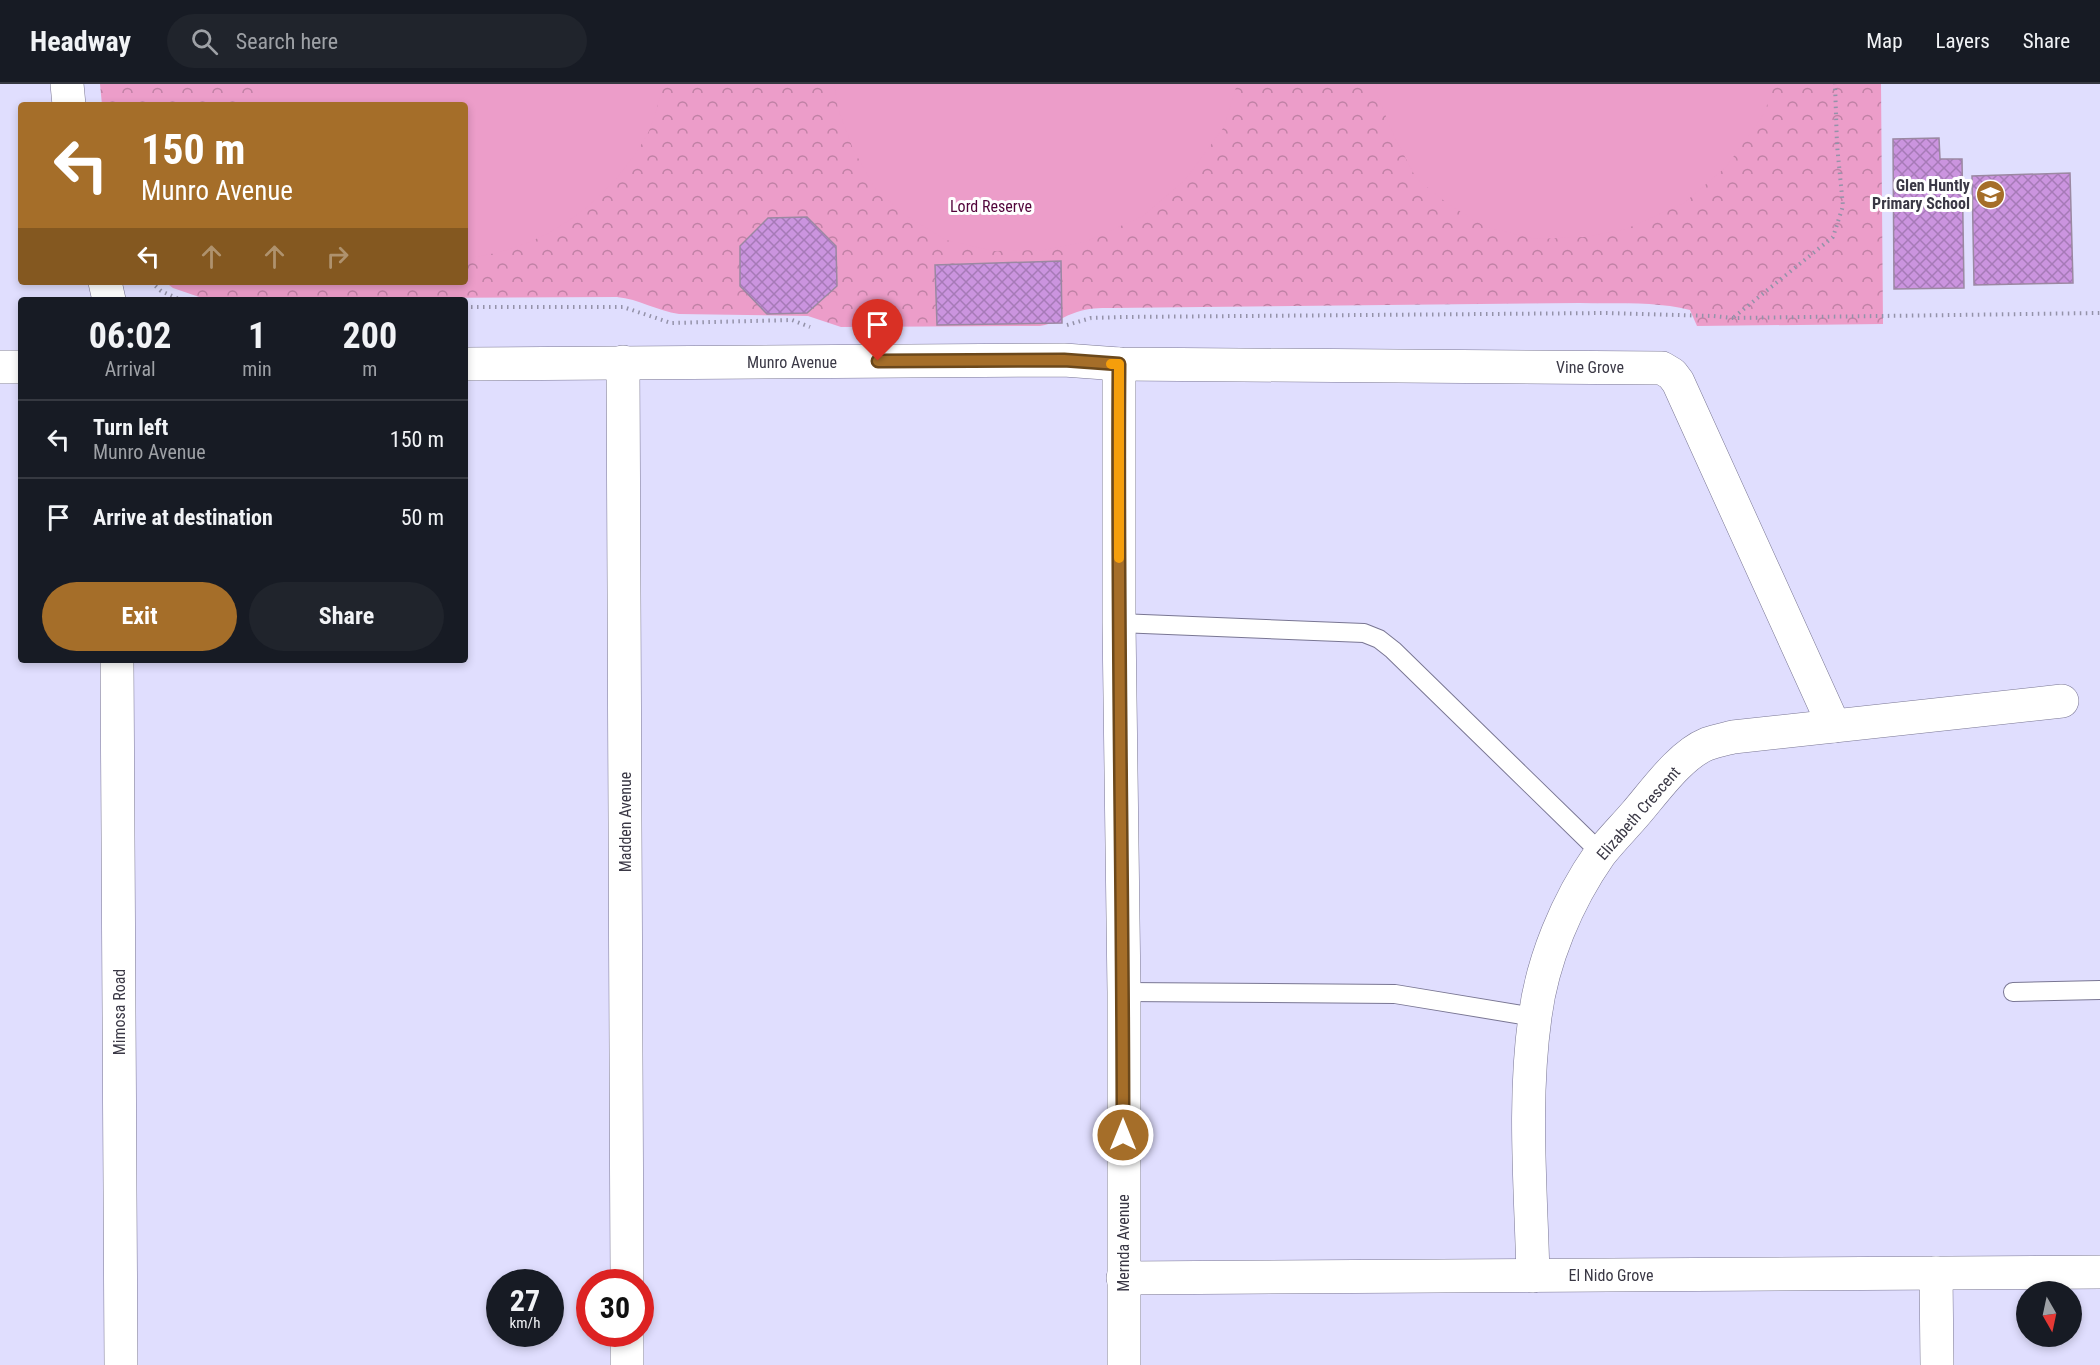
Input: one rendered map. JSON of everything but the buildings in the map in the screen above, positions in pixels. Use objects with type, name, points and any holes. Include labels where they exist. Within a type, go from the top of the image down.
[{"type":"street","points":[[67,84],[69,102]]},
{"type":"street","name":"Munro Avenue","points":[[468,364],[1064,360],[1119,364]]},
{"type":"street","name":"Madden Avenue","points":[[622,362],[627,1269]]},
{"type":"street","name":"Mernda Avenue","points":[[1119,364],[1119,623],[1124,992],[1124,1365]]},
{"type":"street","name":"Vine Grove","points":[[1119,364],[1662,368],[1672,374],[1678,382],[1834,726]]},
{"type":"street","points":[[0,367],[18,367]]},
{"type":"street","name":"Mimosa Road","points":[[117,663],[121,1365]]},
{"type":"street","name":"Elizabeth Crescent","points":[[1533,1276],[1529,1119],[1534,1017],[1542,980],[1554,943],[1569,909],[1601,854],[1675,769],[1690,753],[1707,744],[1733,736],[2062,701]]},
{"type":"street","name":"El Nido Grove","points":[[1123,1278],[2100,1272]]},
{"type":"street","points":[[1936,1273],[1937,1365]]},
{"type":"street","points":[[627,1347],[627,1365]]},
{"type":"lane","points":[[1119,623],[1364,633],[1378,639],[1393,650],[1601,854]]},
{"type":"lane","points":[[2013,992],[2100,990]]},
{"type":"lane","points":[[1124,992],[1395,994],[1534,1017]]},
{"type":"path","points":[[1733,318],[1833,237],[1843,206],[1837,145],[1835,84]]},
{"type":"path","points":[[154,285],[160,291],[174,297]]},
{"type":"path","points":[[468,307],[623,307],[671,323],[792,320],[820,330]]},
{"type":"path","points":[[1060,327],[1091,318],[1122,316],[1606,313],[1733,318],[2100,313]]},
{"type":"green space","name":"Lord Reserve","points":[[100,84],[1881,84],[1883,324],[1697,326],[1690,310],[1677,307],[1649,304],[1579,303],[1102,308],[1081,311],[1040,326],[841,327],[808,316],[679,314],[617,297],[199,297],[169,285],[468,285],[468,102],[102,102]]},
{"type":"green space","points":[[257,84],[664,84],[646,137],[612,183],[592,202],[570,220],[546,234],[521,245],[468,257],[468,102],[260,102]]},
{"type":"green space","points":[[834,84],[1237,84],[1224,127],[1185,180],[1143,216],[1085,242],[1045,250],[994,251],[946,240],[907,216],[876,190],[853,149],[838,109]]},
{"type":"green space","points":[[1376,84],[1774,84],[1764,114],[1726,167],[1684,203],[1626,229],[1585,237],[1535,239],[1486,227],[1448,204],[1416,178],[1394,136],[1378,97]]},
{"type":"slow traffic","points":[[1111,364],[1119,364],[1119,558]]},
{"type":"place","name":"Glen Huntly Primary School","points":[[1991,194]]},
{"type":"route","points":[[878,361],[1064,360],[1119,364],[1123,1135]]}]
